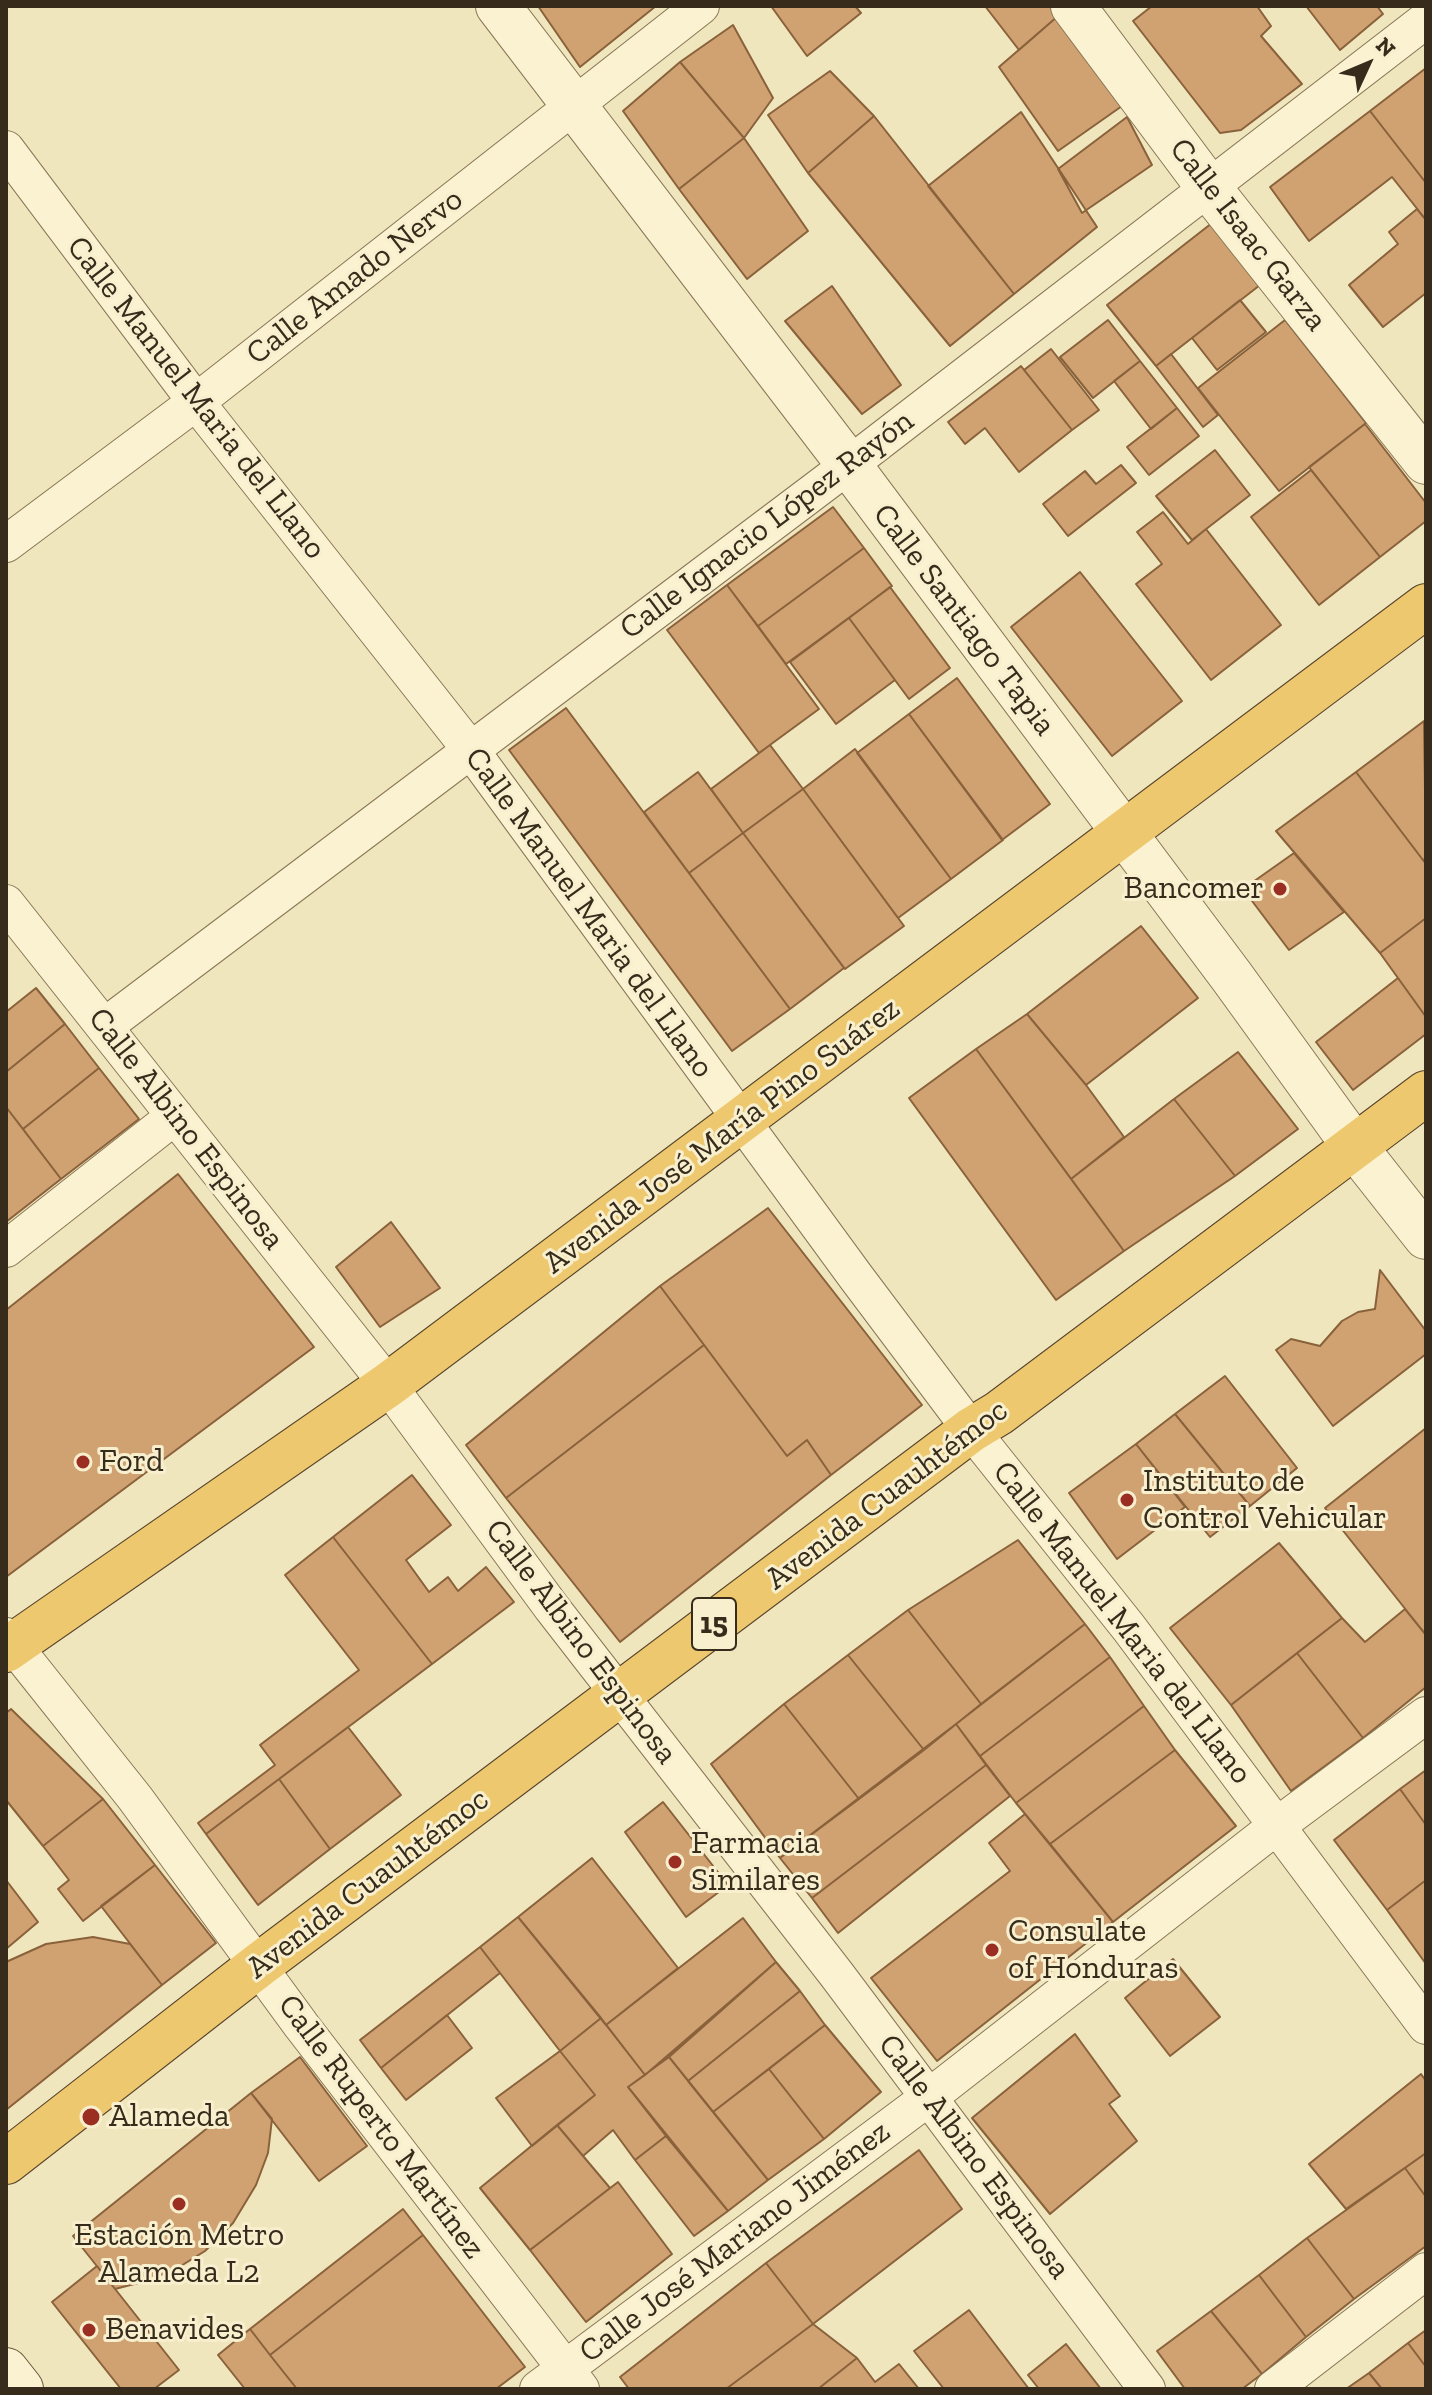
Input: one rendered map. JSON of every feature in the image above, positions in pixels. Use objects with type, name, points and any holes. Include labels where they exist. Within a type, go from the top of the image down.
[{"type":"highway","name":"Avenida José María Pino Suárez","points":[[8,1644],[388,1385],[1426,606]]},
{"type":"highway","name":"Avenida Cuauhtémoc","points":[[6,2162],[259,1965],[1426,1093]]},
{"type":"street","name":"Calle Santiago Tapia","points":[[498,6],[849,465],[1232,977],[1355,1147],[1426,1237]]},
{"type":"street","name":"Calle Amado Nervo","points":[[6,544],[196,402],[701,6]]},
{"type":"street","name":"Calle Isaac Garza","points":[[1073,6],[1209,188],[1426,462]]},
{"type":"street","name":"Calle Ignacio López Rayón","points":[[105,1026],[849,465],[1426,20]]},
{"type":"street","name":"Calle Manuel Maria del Llano","points":[[6,149],[196,402],[470,749],[741,1122],[971,1430],[1129,1628],[1426,2026]]},
{"type":"street","name":"Calle Albino Espinosa","points":[[6,903],[388,1385],[552,1608],[837,1975],[1147,2389]]},
{"type":"street","points":[[6,1249],[175,1116]]},
{"type":"street","name":"Calle Ruperto Martínez","points":[[8,1644],[135,1798],[562,2382]]},
{"type":"street","name":"Calle José Mariano Jiménez","points":[[562,2382],[1278,1825],[1426,1715]]},
{"type":"street","points":[[1273,2389],[1426,2271]]},
{"type":"street","points":[[6,2370],[21,2389]]},
{"type":"building","points":[[538,6],[656,6],[580,67]]},
{"type":"building","points":[[771,6],[855,6],[861,13],[807,56]]},
{"type":"building","points":[[985,6],[1050,6],[1058,16],[1019,50]]},
{"type":"building","points":[[1152,6],[1257,6],[1271,26],[1261,36],[1302,84],[1241,130],[1220,133],[1133,21]]},
{"type":"building","points":[[1306,6],[1377,6],[1383,14],[1340,50]]},
{"type":"building","points":[[1058,16],[1122,106],[1058,151],[999,67]]},
{"type":"building","points":[[733,25],[773,98],[744,138],[680,62]]},
{"type":"building","points":[[680,62],[744,138],[679,189],[623,111]]},
{"type":"building","points":[[1426,68],[1426,183],[1370,111]]},
{"type":"building","points":[[830,71],[874,116],[808,173],[768,115]]},
{"type":"building","points":[[1370,111],[1426,183],[1426,220],[1392,177],[1309,241],[1270,187]]},
{"type":"building","points":[[1021,112],[1097,227],[1014,294],[928,186]]},
{"type":"building","points":[[874,116],[1014,294],[950,346],[808,173]]},
{"type":"building","points":[[1127,117],[1152,165],[1082,213],[1058,169]]},
{"type":"building","points":[[744,138],[808,231],[747,279],[679,189]]},
{"type":"building","points":[[1417,209],[1426,220],[1426,293],[1383,327],[1349,285],[1398,244],[1389,232]]},
{"type":"building","points":[[1212,223],[1260,285],[1156,366],[1107,305]]},
{"type":"building","points":[[832,286],[901,385],[862,414],[785,321]]},
{"type":"building","points":[[1240,300],[1266,332],[1217,370],[1192,338]]},
{"type":"building","points":[[1108,320],[1140,361],[1093,398],[1060,357]]},
{"type":"building","points":[[1285,320],[1366,423],[1279,491],[1198,388]]},
{"type":"building","points":[[1051,349],[1099,410],[1072,430],[1024,370]]},
{"type":"building","points":[[1171,354],[1218,415],[1203,427],[1156,366]]},
{"type":"building","points":[[1140,361],[1177,408],[1151,429],[1114,381]]},
{"type":"building","points":[[1021,366],[1072,430],[1019,472],[985,428],[965,444],[948,422]]},
{"type":"building","points":[[1177,408],[1199,436],[1149,475],[1127,447]]},
{"type":"building","points":[[1365,424],[1426,503],[1426,521],[1380,557],[1309,467]]},
{"type":"building","points":[[1215,450],[1250,495],[1192,540],[1156,496]]},
{"type":"building","points":[[1121,465],[1136,483],[1068,536],[1043,504],[1085,471],[1096,484]]},
{"type":"building","points":[[1311,470],[1380,557],[1319,605],[1251,517]]},
{"type":"building","points":[[833,507],[864,548],[758,626],[727,585]]},
{"type":"building","points":[[1163,512],[1188,544],[1206,529],[1281,625],[1211,680],[1136,584],[1162,564],[1137,532]]},
{"type":"building","points":[[864,548],[892,586],[786,664],[758,626]]},
{"type":"building","points":[[1080,572],[1182,701],[1112,756],[1011,627]]},
{"type":"building","points":[[727,585],[819,709],[759,753],[667,630]]},
{"type":"building","points":[[890,587],[950,668],[909,699],[849,618]]},
{"type":"building","points":[[849,618],[895,680],[836,724],[790,662]]},
{"type":"building","points":[[957,678],[1050,804],[1002,840],[909,714]]},
{"type":"building","points":[[566,708],[790,1009],[732,1051],[509,750]]},
{"type":"building","points":[[909,714],[1003,840],[951,879],[857,753]]},
{"type":"building","points":[[1424,721],[1426,859],[1423,860],[1356,772]]},
{"type":"building","points":[[770,745],[803,789],[743,833],[711,789]]},
{"type":"building","points":[[855,749],[951,879],[898,918],[803,789]]},
{"type":"building","points":[[698,772],[743,833],[689,873],[644,812]]},
{"type":"building","points":[[1356,772],[1426,864],[1426,918],[1380,953],[1276,831]]},
{"type":"building","points":[[803,789],[904,926],[845,969],[743,833]]},
{"type":"building","points":[[743,833],[844,968],[790,1009],[689,873]]},
{"type":"building","points":[[1294,853],[1344,912],[1289,950],[1243,889]]},
{"type":"building","points":[[1426,918],[1426,1017],[1380,953]]},
{"type":"building","points":[[1141,926],[1198,998],[1086,1085],[1027,1014]]},
{"type":"building","points":[[1398,978],[1426,1017],[1426,1034],[1353,1090],[1316,1042]]},
{"type":"building","points":[[36,988],[65,1024],[6,1072],[6,1012]]},
{"type":"building","points":[[1027,1014],[1124,1137],[1071,1179],[976,1049]]},
{"type":"building","points":[[65,1024],[99,1068],[23,1129],[6,1107],[6,1072]]},
{"type":"building","points":[[976,1049],[1124,1251],[1056,1300],[909,1098]]},
{"type":"building","points":[[1238,1052],[1298,1129],[1235,1176],[1174,1099]]},
{"type":"building","points":[[99,1068],[139,1119],[61,1179],[23,1129]]},
{"type":"building","points":[[1174,1099],[1235,1176],[1124,1251],[1071,1179]]},
{"type":"building","points":[[6,1107],[61,1179],[6,1222]]},
{"type":"building","name":"Ford","points":[[178,1174],[314,1347],[6,1577],[6,1310]]},
{"type":"building","points":[[768,1208],[922,1405],[831,1475],[807,1440],[787,1456],[660,1286]]},
{"type":"building","points":[[391,1222],[440,1288],[380,1327],[336,1267]]},
{"type":"building","points":[[1380,1270],[1426,1331],[1426,1354],[1333,1426],[1276,1350],[1291,1339],[1320,1346],[1342,1321],[1358,1312],[1375,1309]]},
{"type":"building","points":[[660,1286],[704,1345],[506,1498],[466,1445]]},
{"type":"building","points":[[704,1345],[787,1456],[807,1440],[831,1475],[620,1642],[506,1498]]},
{"type":"building","points":[[1225,1376],[1297,1468],[1250,1506],[1175,1414]]},
{"type":"building","points":[[1175,1414],[1250,1506],[1210,1537],[1136,1444]]},
{"type":"building","points":[[1426,1428],[1426,1635],[1325,1508]]},
{"type":"building","name":"Instituto de Control Vehicular","points":[[1136,1444],[1185,1507],[1117,1559],[1069,1493]]},
{"type":"building","points":[[412,1475],[451,1525],[406,1560],[429,1592],[448,1577],[458,1591],[486,1567],[514,1602],[432,1664],[333,1537]]},
{"type":"building","points":[[333,1537],[432,1664],[206,1834],[198,1823],[275,1765],[260,1745],[359,1670],[285,1575]]},
{"type":"building","points":[[1018,1540],[1085,1624],[981,1704],[908,1610]]},
{"type":"building","points":[[1279,1543],[1342,1618],[1231,1705],[1170,1628]]},
{"type":"building","points":[[1405,1609],[1426,1635],[1426,1687],[1363,1738],[1297,1653],[1342,1618],[1365,1642]]},
{"type":"building","points":[[908,1610],[981,1704],[924,1750],[848,1655]]},
{"type":"building","points":[[1085,1624],[1110,1657],[980,1756],[956,1724]]},
{"type":"building","points":[[1297,1653],[1363,1738],[1291,1791],[1231,1705]]},
{"type":"building","points":[[848,1655],[924,1750],[859,1799],[784,1704]]},
{"type":"building","points":[[1110,1657],[1144,1706],[1016,1803],[980,1756]]},
{"type":"building","points":[[784,1704],[859,1799],[780,1858],[711,1764]]},
{"type":"building","points":[[1144,1706],[1175,1750],[1050,1844],[1016,1803]]},
{"type":"building","points":[[11,1709],[103,1799],[43,1846],[6,1800],[6,1713]]},
{"type":"building","points":[[956,1724],[986,1765],[812,1898],[780,1858]]},
{"type":"building","points":[[348,1727],[401,1795],[330,1849],[279,1779]]},
{"type":"building","points":[[1175,1750],[1236,1826],[1113,1922],[1050,1844]]},
{"type":"building","points":[[986,1765],[1010,1796],[838,1933],[812,1898]]},
{"type":"building","points":[[1426,1770],[1426,1825],[1400,1789]]},
{"type":"building","points":[[279,1779],[330,1849],[258,1905],[206,1834]]},
{"type":"building","points":[[1400,1789],[1426,1825],[1426,1880],[1387,1910],[1334,1840]]},
{"type":"building","points":[[103,1799],[155,1865],[83,1921],[58,1889],[69,1880],[43,1846]]},
{"type":"building","points":[[663,1802],[728,1885],[686,1917],[625,1832]]},
{"type":"building","name":"Consulate of Honduras","points":[[1025,1814],[1113,1922],[937,2061],[871,1978],[1010,1871],[989,1843]]},
{"type":"building","points":[[592,1858],[678,1968],[606,2025],[518,1917]]},
{"type":"building","points":[[155,1865],[216,1943],[162,1985],[101,1906]]},
{"type":"building","points":[[6,1880],[38,1922],[6,1949]]},
{"type":"building","points":[[1426,1880],[1426,1964],[1387,1910]]},
{"type":"building","points":[[518,1917],[601,2018],[560,2051],[480,1947]]},
{"type":"building","points":[[743,1918],[776,1962],[645,2075],[606,2025]]},
{"type":"building","points":[[93,1937],[130,1944],[162,1985],[6,2110],[6,1962],[46,1944]]},
{"type":"building","points":[[480,1947],[500,1973],[381,2068],[360,2040]]},
{"type":"building","points":[[1173,1959],[1220,2017],[1170,2056],[1125,1998]]},
{"type":"building","points":[[776,1962],[800,1991],[688,2081],[669,2057]]},
{"type":"building","points":[[800,1991],[825,2025],[713,2112],[688,2081]]},
{"type":"building","points":[[447,2015],[472,2048],[406,2100],[381,2068]]},
{"type":"building","points":[[601,2018],[645,2075],[628,2087],[666,2136],[635,2160],[613,2130],[583,2156],[557,2125],[595,2095],[560,2051]]},
{"type":"building","points":[[825,2025],[881,2092],[824,2139],[769,2069]]},
{"type":"building","points":[[1075,2034],[1120,2096],[1109,2104],[1137,2141],[1050,2214],[972,2118]]},
{"type":"building","points":[[560,2051],[595,2095],[532,2146],[496,2098]]},
{"type":"building","points":[[300,2057],[367,2146],[319,2181],[251,2093]]},
{"type":"building","points":[[669,2057],[768,2180],[728,2211],[628,2087]]},
{"type":"building","points":[[769,2069],[824,2139],[768,2180],[713,2112]]},
{"type":"building","points":[[1421,2074],[1426,2081],[1426,2153],[1346,2209],[1309,2164]]},
{"type":"building","name":"Estación Metro Alameda L2","points":[[251,2093],[272,2119],[268,2153],[256,2185],[233,2223],[205,2251],[176,2269],[115,2289],[73,2236]]},
{"type":"building","points":[[557,2125],[610,2188],[530,2250],[480,2188]]},
{"type":"building","points":[[666,2136],[728,2211],[694,2236],[635,2160]]},
{"type":"building","points":[[919,2150],[962,2209],[813,2324],[766,2263]]},
{"type":"building","points":[[1426,2153],[1426,2197],[1405,2168]]},
{"type":"building","points":[[1405,2168],[1426,2197],[1426,2246],[1354,2299],[1307,2238]]},
{"type":"building","points":[[618,2182],[672,2254],[586,2322],[530,2250]]},
{"type":"building","points":[[403,2209],[423,2235],[270,2355],[250,2329]]},
{"type":"building","points":[[423,2235],[525,2367],[496,2389],[297,2389],[270,2355]]},
{"type":"building","points":[[1307,2238],[1354,2299],[1306,2337],[1259,2275]]},
{"type":"building","points":[[766,2263],[813,2324],[726,2389],[629,2389],[620,2377]]},
{"type":"building","points":[[97,2266],[179,2370],[154,2389],[121,2389],[52,2302]]},
{"type":"building","points":[[1259,2275],[1306,2337],[1262,2374],[1211,2311]]},
{"type":"building","points":[[969,2310],[1029,2389],[944,2389],[914,2351]]},
{"type":"building","points":[[1211,2311],[1262,2374],[1242,2389],[1185,2389],[1157,2351]]},
{"type":"building","points":[[813,2324],[857,2358],[818,2389],[726,2389]]},
{"type":"building","points":[[250,2329],[297,2389],[245,2389],[218,2355]]},
{"type":"building","points":[[1426,2330],[1426,2367],[1408,2343]]},
{"type":"building","points":[[1408,2343],[1426,2367],[1426,2389],[1382,2389],[1369,2373]]},
{"type":"building","points":[[1066,2344],[1101,2389],[1039,2389],[1028,2375]]},
{"type":"building","points":[[857,2358],[875,2382],[899,2364],[919,2389],[818,2389]]},
{"type":"building","points":[[1369,2373],[1382,2389],[1346,2389]]},
{"type":"place","name":"Bancomer","points":[[1280,889]]},
{"type":"place","name":"Ford","points":[[83,1462]]},
{"type":"place","name":"Instituto de Control Vehicular","points":[[1127,1500]]},
{"type":"place","name":"Farmacia Similares","points":[[675,1862]]},
{"type":"place","name":"Consulate of Honduras","points":[[992,1950]]},
{"type":"place","name":"Alameda","points":[[91,2117]]},
{"type":"place","name":"Estación Metro Alameda L2","points":[[179,2204]]},
{"type":"place","name":"Benavides","points":[[89,2330]]}]
